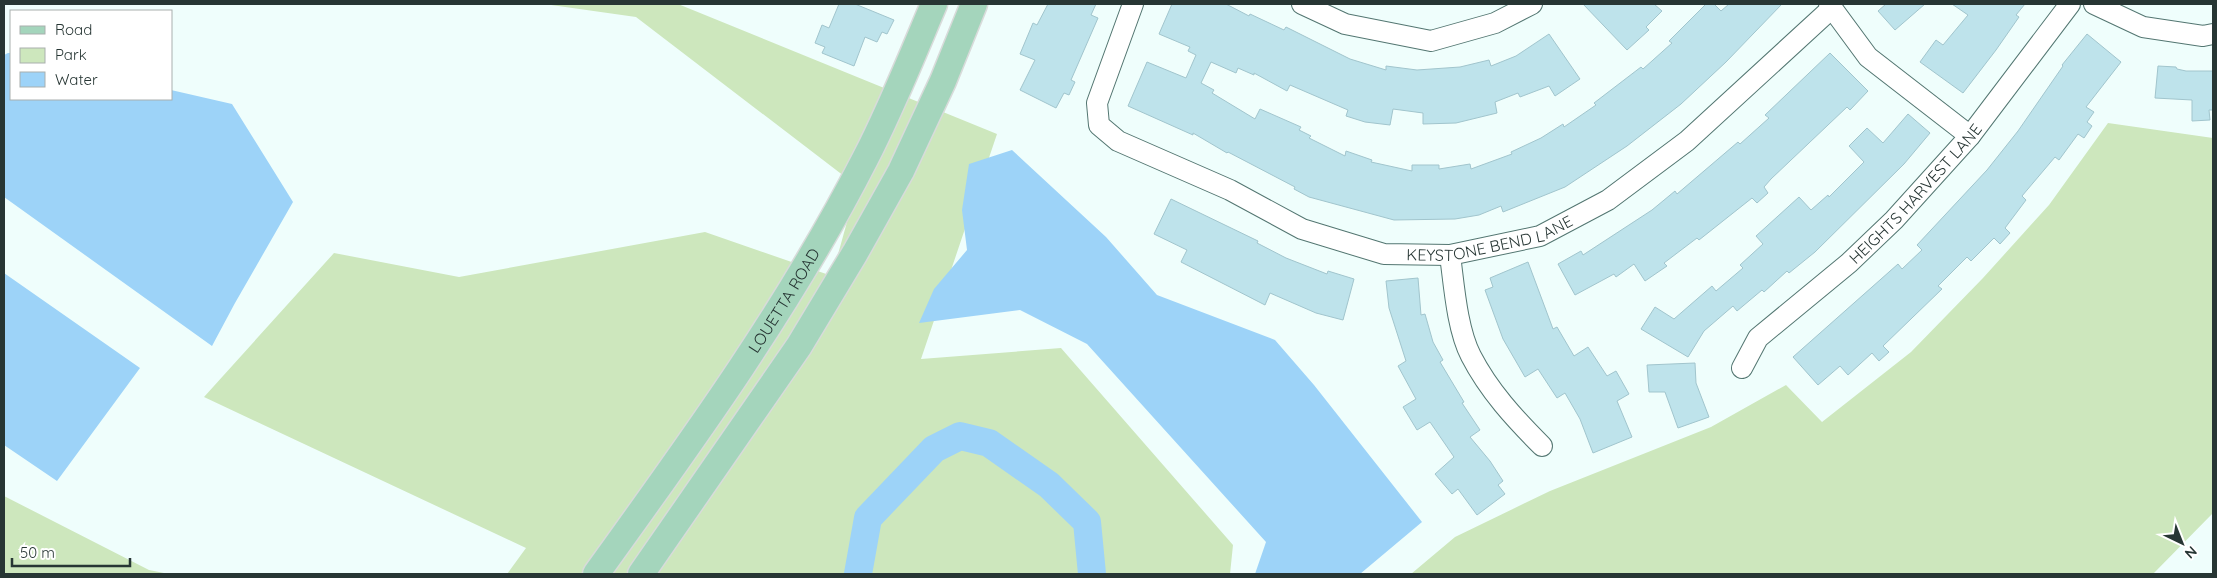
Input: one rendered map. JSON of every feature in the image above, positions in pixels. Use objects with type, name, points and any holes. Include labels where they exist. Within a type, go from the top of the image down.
[{"type":"main road","name":"LOUETTA ROAD","points":[[596,574],[763,334],[819,242],[865,160],[907,69],[934,4]]},
{"type":"main road","points":[[641,574],[799,346],[855,253],[901,171],[944,80],[974,4]]},
{"type":"street","name":"KEYSTONE BEND LANE","points":[[1133,4],[1097,103],[1099,125],[1118,141],[1230,190],[1302,229],[1384,254],[1450,255],[1540,236],[1608,200],[1687,140],[1831,6]]},
{"type":"street","points":[[1302,4],[1345,24],[1431,41],[1495,23],[1532,4]]},
{"type":"street","name":"HEIGHTS HARVEST LANE","points":[[1742,368],[1758,338],[1849,263],[1894,220],[1970,136],[2070,4]]},
{"type":"street","points":[[2094,4],[2143,27],[2203,36],[2213,34]]},
{"type":"street","points":[[1831,6],[1868,57],[1970,136]]},
{"type":"street","points":[[1450,255],[1456,306],[1470,355],[1506,410],[1542,446]]},
{"type":"green space","points":[[544,4],[678,4],[997,134],[921,359],[1061,348],[1233,545],[1230,574],[507,574],[526,548],[204,397],[334,253],[459,277],[705,232],[832,276],[857,186],[636,17]]},
{"type":"green space","points":[[2108,123],[2213,138],[2213,513],[2153,574],[1411,574],[1455,537],[1550,491],[1711,427],[1786,385],[1822,422],[1911,352],[1983,278],[2049,205]]},
{"type":"green space","points":[[4,496],[149,570],[169,574],[4,574]]},
{"type":"water","points":[[10,53],[10,100],[172,100],[172,90],[232,104],[293,202],[212,346],[4,197],[4,55]]},
{"type":"water","points":[[1012,150],[1106,237],[1157,295],[1275,340],[1314,385],[1422,522],[1360,574],[1255,574],[1266,542],[1087,344],[1020,310],[919,323],[934,289],[967,250],[962,210],[969,164]]},
{"type":"water","points":[[4,273],[140,368],[57,481],[4,445]]},
{"type":"building","points":[[839,4],[855,4],[894,20],[887,34],[882,32],[877,42],[865,37],[854,66],[822,53],[825,47],[815,43],[822,25],[829,28]]},
{"type":"building","points":[[1048,4],[1096,4],[1091,15],[1098,18],[1071,80],[1075,82],[1069,95],[1064,93],[1056,108],[1020,90],[1035,60],[1020,54],[1033,23],[1037,25]]},
{"type":"building","points":[[1172,4],[1226,4],[1249,16],[1250,14],[1284,30],[1286,27],[1350,59],[1386,70],[1386,66],[1417,70],[1460,67],[1489,60],[1491,66],[1516,56],[1549,34],[1580,79],[1555,96],[1549,86],[1520,97],[1518,93],[1495,102],[1497,113],[1456,123],[1423,124],[1423,113],[1393,109],[1390,125],[1365,122],[1346,116],[1348,110],[1290,85],[1287,91],[1254,73],[1254,75],[1238,68],[1236,73],[1211,62],[1201,83],[1214,90],[1212,93],[1255,119],[1260,109],[1301,127],[1299,130],[1311,136],[1309,138],[1345,156],[1346,151],[1372,160],[1371,162],[1412,171],[1412,165],[1439,165],[1439,169],[1470,164],[1471,169],[1512,154],[1511,152],[1541,138],[1563,124],[1564,127],[1596,105],[1594,103],[1641,67],[1643,69],[1672,43],[1669,41],[1706,4],[1714,4],[1721,11],[1729,4],[1782,4],[1726,62],[1681,104],[1627,146],[1565,187],[1503,212],[1501,206],[1479,215],[1455,219],[1394,220],[1309,197],[1294,189],[1295,187],[1227,153],[1193,133],[1193,135],[1128,106],[1147,62],[1186,78],[1196,55],[1188,51],[1190,47],[1159,34]]},
{"type":"building","points":[[1583,4],[1654,4],[1662,11],[1646,27],[1649,30],[1627,50]]},
{"type":"building","points":[[1886,4],[1925,4],[1895,30],[1878,11]]},
{"type":"building","points":[[1952,4],[2025,4],[2016,15],[2019,17],[1963,93],[1920,62],[1936,40],[1943,45],[1968,15]]},
{"type":"building","points":[[2087,34],[2121,62],[2086,107],[2094,112],[2087,122],[2092,126],[2084,138],[2078,134],[2059,160],[2055,157],[2022,196],[2026,200],[2005,228],[2010,233],[2000,244],[1994,238],[1971,261],[1967,257],[1938,286],[1942,289],[1883,346],[1889,352],[1879,361],[1872,353],[1848,375],[1840,366],[1818,385],[1793,357],[1898,264],[1902,269],[1922,250],[1917,245],[1987,170],[2018,131],[2062,65]]},
{"type":"building","points":[[1830,53],[1868,91],[1850,110],[1847,107],[1771,179],[1764,187],[1768,193],[1757,203],[1752,198],[1699,240],[1697,238],[1664,263],[1667,266],[1645,281],[1634,264],[1616,277],[1614,274],[1575,295],[1558,264],[1581,251],[1583,255],[1652,210],[1675,191],[1677,194],[1738,142],[1740,144],[1769,118],[1765,115]]},
{"type":"building","points":[[2158,66],[2176,67],[2186,71],[2213,71],[2213,110],[2209,110],[2210,120],[2192,121],[2192,100],[2155,98]]},
{"type":"building","points":[[1908,114],[1930,133],[1904,164],[1815,252],[1789,273],[1787,271],[1764,292],[1762,290],[1737,311],[1733,306],[1704,331],[1688,357],[1641,329],[1655,307],[1674,319],[1712,286],[1716,291],[1743,268],[1740,265],[1763,244],[1756,236],[1799,197],[1811,210],[1828,195],[1829,197],[1864,162],[1849,146],[1867,128],[1883,143]]},
{"type":"building","points":[[1171,199],[1258,241],[1257,243],[1286,258],[1327,274],[1328,271],[1354,279],[1343,320],[1316,313],[1270,293],[1265,305],[1181,262],[1187,250],[1154,234]]},
{"type":"building","points":[[1528,262],[1553,329],[1557,327],[1574,356],[1588,347],[1607,376],[1616,371],[1629,394],[1617,401],[1632,437],[1593,453],[1580,419],[1565,393],[1557,398],[1538,369],[1525,377],[1503,339],[1485,290],[1493,287],[1490,278]]},
{"type":"building","points":[[1418,278],[1421,315],[1425,314],[1433,342],[1443,360],[1440,362],[1464,402],[1462,403],[1480,430],[1470,437],[1490,461],[1503,481],[1498,485],[1505,494],[1477,515],[1458,489],[1452,494],[1435,474],[1454,457],[1430,422],[1417,430],[1403,407],[1416,399],[1398,366],[1406,361],[1389,308],[1386,281]]},
{"type":"building","points":[[1695,363],[1696,383],[1709,417],[1678,428],[1665,392],[1649,392],[1647,365]]},
{"type":"waterway","points":[[858,574],[868,518],[934,449],[960,436],[989,443],[1049,485],[1087,522],[1092,574]]}]
